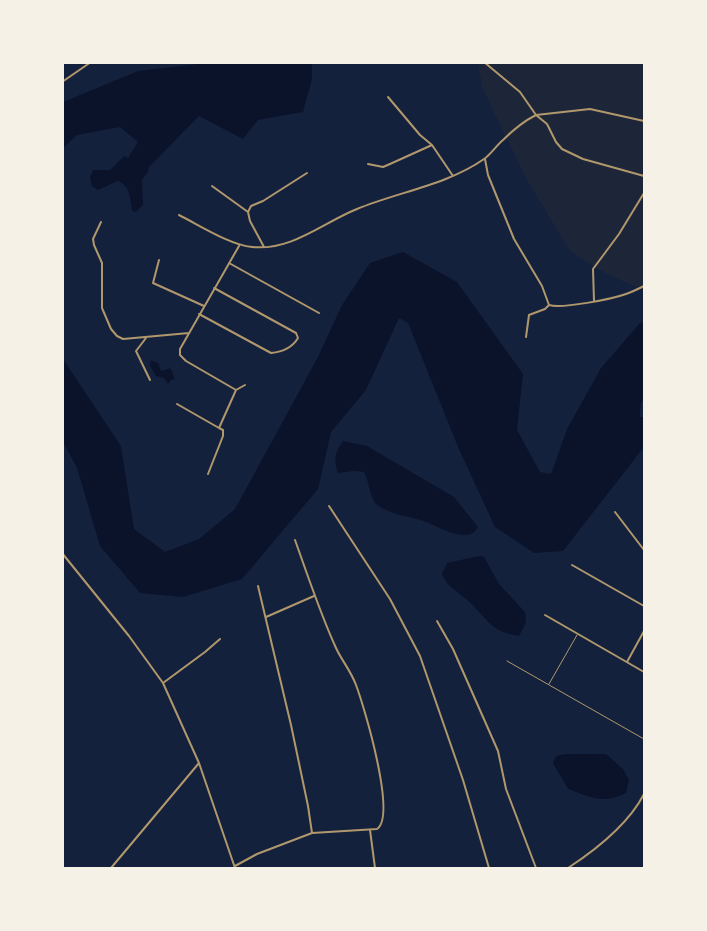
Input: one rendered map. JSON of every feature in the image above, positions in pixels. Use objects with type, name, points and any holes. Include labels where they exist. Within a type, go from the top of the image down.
[{"type":"street","points":[[62,82],[91,62]]},
{"type":"street","points":[[484,62],[520,92],[536,115],[547,124],[556,142],[562,149],[572,155],[610,168],[644,176]]},
{"type":"street","points":[[388,96],[420,135],[432,144],[453,176]]},
{"type":"street","points":[[179,215],[240,245],[264,248],[286,244],[356,209],[453,176],[485,159],[502,140],[536,115],[590,109],[644,121]]},
{"type":"street","points":[[368,164],[383,167],[432,144]]},
{"type":"street","points":[[485,159],[488,175],[514,239],[542,286],[549,305]]},
{"type":"street","points":[[264,248],[250,221],[248,212],[251,206],[263,201],[307,173]]},
{"type":"street","points":[[212,186],[248,212]]},
{"type":"street","points":[[594,301],[593,269],[619,234],[644,193]]},
{"type":"street","points":[[101,222],[93,239],[102,263],[102,301],[106,318],[116,336],[123,339],[189,333]]},
{"type":"street","points":[[236,390],[186,361],[180,355],[180,349],[240,245]]},
{"type":"street","points":[[159,260],[153,283],[204,306]]},
{"type":"street","points":[[229,263],[318,313]]},
{"type":"street","points":[[526,336],[528,316],[545,309],[549,305],[562,306],[594,301],[627,294],[644,286]]},
{"type":"street","points":[[199,314],[271,353],[294,345],[298,338],[296,333],[214,288]]},
{"type":"street","points":[[146,338],[136,351],[150,380]]},
{"type":"street","points":[[219,428],[236,390],[245,385]]},
{"type":"street","points":[[177,404],[223,430],[223,436],[208,474]]},
{"type":"street","points":[[329,506],[390,599],[420,656],[464,780],[489,868]]},
{"type":"street","points":[[614,512],[644,550]]},
{"type":"street","points":[[62,553],[129,636],[163,683],[199,763],[235,867],[257,854],[312,833],[377,829],[382,823],[384,812],[376,752],[356,685],[351,672],[336,648],[295,540]]},
{"type":"street","points":[[572,564],[644,606]]},
{"type":"street","points":[[258,586],[291,725],[312,833]]},
{"type":"street","points":[[266,617],[315,596]]},
{"type":"street","points":[[545,616],[644,672]]},
{"type":"street","points":[[437,621],[453,649],[498,751],[506,789],[536,868]]},
{"type":"street","points":[[627,662],[644,631]]},
{"type":"street","points":[[163,683],[220,639]]},
{"type":"street","points":[[111,868],[199,763]]},
{"type":"street","points":[[568,868],[601,844],[622,824],[638,806],[644,794]]},
{"type":"street","points":[[370,830],[375,868]]},
{"type":"lane","points":[[549,684],[577,634]]},
{"type":"lane","points":[[507,661],[644,739]]},
{"type":"shaded area","points":[[206,63],[312,63],[312,79],[303,112],[258,120],[243,139],[199,116],[148,168],[149,170],[142,180],[143,205],[136,212],[132,211],[128,190],[122,183],[118,181],[98,190],[92,186],[90,177],[93,170],[110,170],[124,156],[128,158],[138,142],[120,127],[77,135],[63,148],[63,102],[138,71]]},
{"type":"shaded area","points":[[478,63],[644,63],[644,289],[604,272],[568,248],[527,180],[482,86]]},
{"type":"shaded area","points":[[403,252],[457,282],[523,374],[517,430],[540,472],[551,474],[567,429],[601,368],[640,323],[644,321],[644,398],[641,403],[640,417],[644,417],[644,447],[563,551],[534,553],[495,527],[458,447],[408,323],[399,318],[366,390],[331,432],[318,489],[242,579],[183,597],[140,593],[100,546],[77,468],[63,442],[63,359],[121,446],[134,529],[165,552],[199,539],[235,509],[318,357],[342,305],[370,263]]},
{"type":"shaded area","points":[[151,360],[158,363],[161,371],[170,368],[175,380],[172,379],[168,384],[164,378],[156,376],[150,366]]},
{"type":"shaded area","points":[[343,441],[367,446],[454,497],[478,527],[470,534],[461,535],[382,508],[374,501],[364,472],[338,473],[336,456]]},
{"type":"shaded area","points":[[479,556],[484,557],[499,584],[525,612],[526,623],[519,636],[509,634],[494,627],[473,605],[449,585],[442,574],[447,563]]},
{"type":"shaded area","points":[[565,754],[606,754],[623,769],[629,780],[626,793],[610,799],[597,799],[568,789],[553,763],[556,756]]}]
